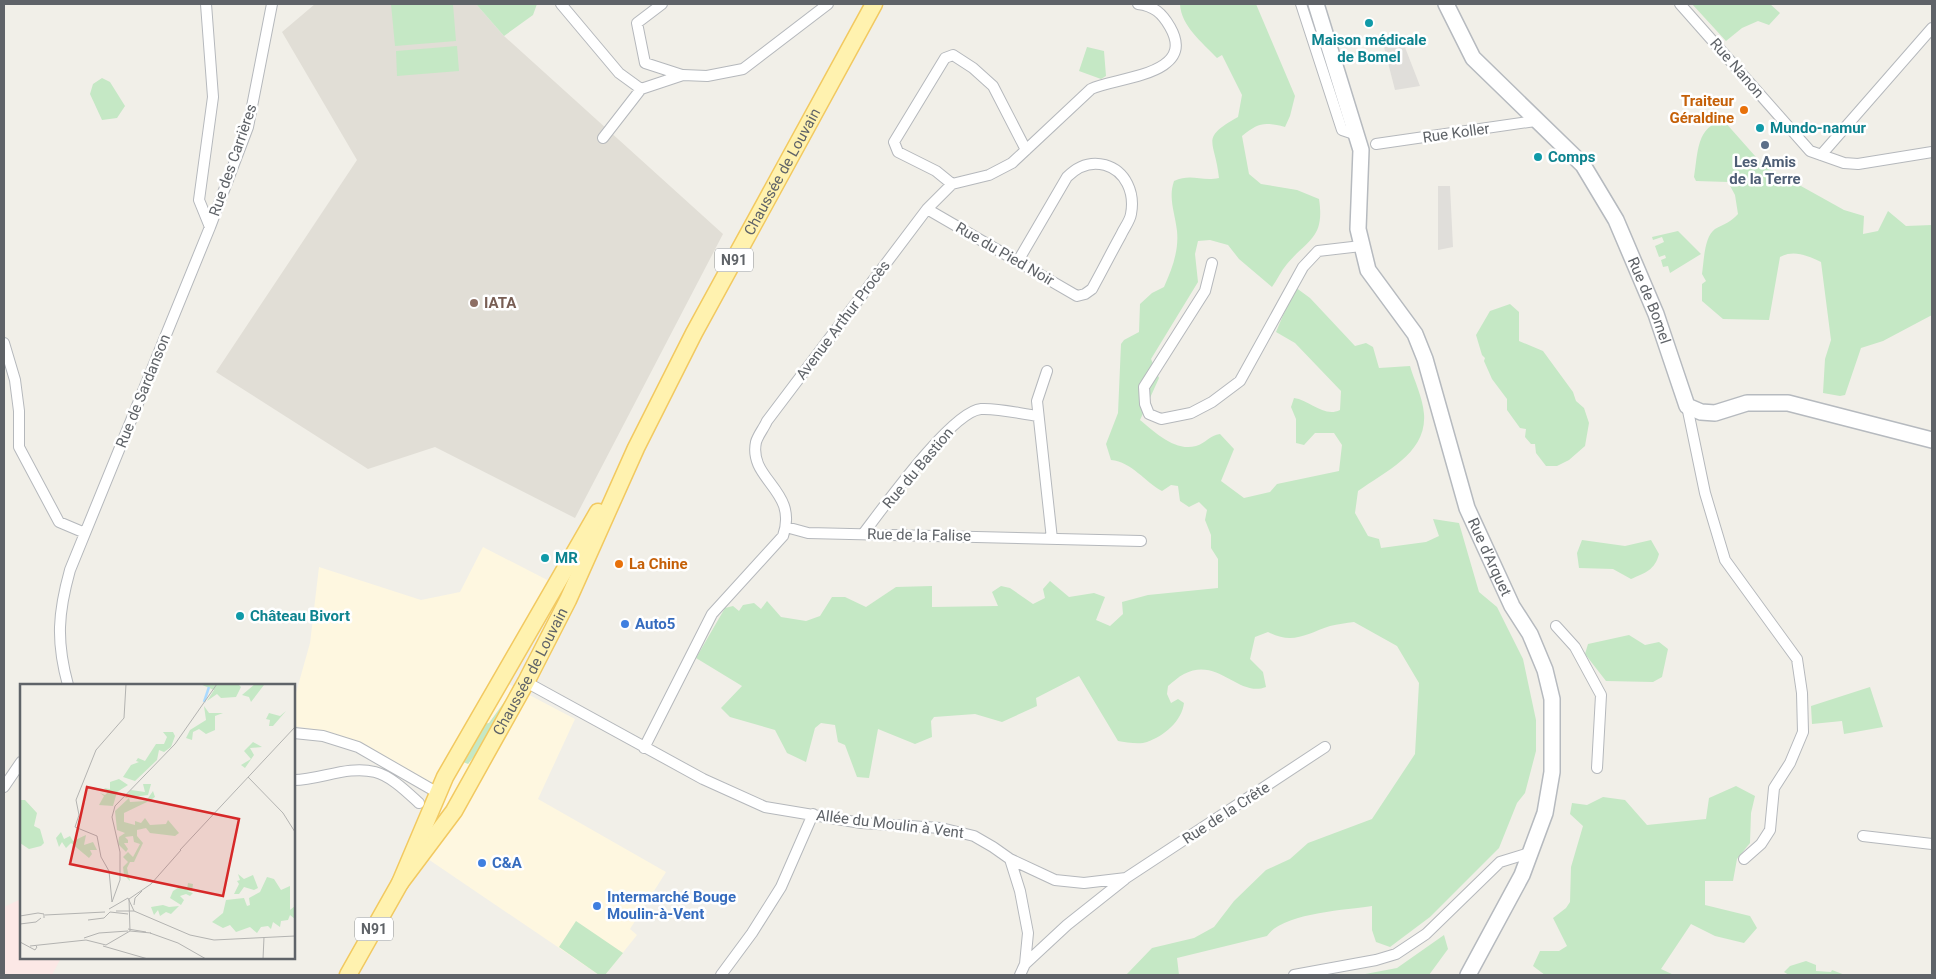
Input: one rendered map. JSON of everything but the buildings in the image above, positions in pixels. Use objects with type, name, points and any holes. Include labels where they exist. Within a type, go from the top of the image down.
[{"type":"main road","name":"Chaussée de Louvain","points":[[348,975],[400,883],[456,806],[526,682],[555,622],[568,600],[636,448],[694,332],[874,4]]},
{"type":"main road","name":"Chaussée de Louvain","points":[[400,883],[438,793],[538,615],[636,448]]},
{"type":"main road","points":[[538,615],[555,622]]},
{"type":"main road","points":[[503,678],[526,682]]},
{"type":"main road","points":[[438,793],[456,806]]},
{"type":"street","points":[[206,4],[213,97],[199,200],[210,227]]},
{"type":"street","name":"Rue des Carrières","points":[[210,227],[248,127],[272,4]]},
{"type":"street","points":[[560,4],[619,73],[641,89]]},
{"type":"street","points":[[662,4],[636,23],[645,64],[684,75],[716,75],[743,69],[828,4]]},
{"type":"street","name":"Avenue Arthur Procès","points":[[786,528],[786,512],[778,491],[761,471],[755,456],[756,440],[767,421],[927,209],[952,184],[1001,170],[1026,150],[1091,89],[1102,83],[1151,74],[1162,68],[1172,55],[1175,44],[1174,34],[1163,16],[1150,6],[1138,4]]},
{"type":"street","points":[[1301,4],[1342,130],[1357,135]]},
{"type":"street","name":"Rue d'Arquet","points":[[1316,4],[1361,150],[1358,229],[1368,270],[1415,334],[1425,359],[1467,508],[1512,606],[1530,634],[1545,670],[1552,699],[1552,772],[1545,812],[1522,874],[1468,975]]},
{"type":"street","name":"Rue de Bomel","points":[[1446,4],[1473,58],[1535,121],[1583,166],[1616,220],[1656,314],[1687,406]]},
{"type":"street","name":"Rue Nanon","points":[[1680,4],[1810,151],[1844,163],[1858,164],[1932,152]]},
{"type":"street","points":[[1820,155],[1932,28]]},
{"type":"street","points":[[952,184],[936,171],[898,152],[894,142],[944,58],[953,55],[973,68],[993,86],[1026,150]]},
{"type":"street","points":[[603,138],[641,89],[684,75]]},
{"type":"street","name":"Rue Koller","points":[[1376,144],[1535,121]]},
{"type":"street","name":"Rue du Pied Noir","points":[[927,209],[1077,296],[1085,294],[1092,289],[1131,215],[1132,199],[1128,182],[1116,170],[1103,165],[1088,164],[1077,167],[1067,176],[1018,261]]},
{"type":"street","name":"Rue de Sardanson","points":[[68,684],[62,667],[58,622],[70,570],[210,227]]},
{"type":"street","points":[[1212,263],[1205,291],[1144,387],[1145,404],[1149,414],[1161,419],[1191,413],[1212,402],[1240,381],[1303,267],[1318,250],[1361,246]]},
{"type":"street","points":[[4,343],[15,380],[19,411],[19,447],[59,522],[85,533]]},
{"type":"street","points":[[1047,371],[1037,401],[1052,539]]},
{"type":"street","points":[[4,372],[15,380]]},
{"type":"street","points":[[1687,406],[1701,412],[1715,413],[1747,403],[1788,403],[1932,440]]},
{"type":"street","points":[[1687,406],[1705,493],[1725,560],[1797,659],[1800,673],[1803,712],[1801,738],[1790,763],[1774,788],[1770,830],[1761,844],[1744,859]]},
{"type":"street","name":"Rue du Bastion","points":[[863,534],[949,428],[980,409],[1038,416]]},
{"type":"street","points":[[644,748],[712,614],[783,536],[786,528]]},
{"type":"street","name":"Rue de la Falise","points":[[786,528],[808,533],[1141,541]]},
{"type":"street","points":[[1556,626],[1575,647],[1601,695],[1597,768]]},
{"type":"street","name":"Allée du Moulin à Vent","points":[[526,682],[644,748],[743,799],[765,807],[861,823],[941,828],[974,836],[1010,860]]},
{"type":"street","points":[[295,733],[323,736],[358,747],[438,793]]},
{"type":"street","name":"Rue de la Crête","points":[[1025,964],[1068,925],[1126,878],[1325,747]]},
{"type":"street","points":[[4,787],[20,763]]},
{"type":"street","points":[[295,780],[349,772],[375,772],[400,787],[419,803]]},
{"type":"street","points":[[721,975],[752,933],[781,886],[813,814]]},
{"type":"street","points":[[1863,836],[1932,844]]},
{"type":"street","points":[[1294,975],[1376,960],[1396,954],[1426,934],[1500,862],[1529,853]]},
{"type":"street","points":[[1010,860],[1020,891],[1028,933],[1025,964],[1020,975]]},
{"type":"street","name":"Rue de la Crête","points":[[1010,860],[1055,880],[1084,883],[1126,878]]},
{"type":"shaded area","name":"IATA","points":[[315,4],[476,4],[504,36],[723,234],[575,518],[435,447],[368,469],[216,372],[357,160],[282,32]]},
{"type":"shaded area","points":[[1401,37],[1420,86],[1395,90],[1383,43]]},
{"type":"shaded area","points":[[1438,186],[1450,186],[1453,247],[1438,250]]},
{"type":"shaded area","points":[[483,547],[555,584],[499,679],[575,719],[538,799],[666,872],[630,929],[637,935],[605,975],[599,975],[422,855],[438,793],[358,747],[320,730],[295,726],[295,696],[310,643],[319,567],[421,600],[460,592]]},
{"type":"shaded area","points":[[20,899],[20,959],[60,959],[52,975],[4,975],[4,907]]},
{"type":"green space","points":[[391,4],[453,4],[456,41],[395,46]]},
{"type":"green space","points":[[476,4],[537,4],[533,15],[504,36]]},
{"type":"green space","points":[[1180,4],[1256,4],[1295,96],[1285,127],[1262,124],[1242,136],[1249,174],[1261,184],[1297,190],[1319,199],[1320,212],[1317,230],[1313,237],[1287,264],[1272,287],[1239,259],[1228,245],[1210,240],[1198,241],[1195,254],[1198,282],[1151,359],[1159,378],[1140,420],[1166,440],[1180,446],[1196,446],[1220,434],[1234,449],[1221,481],[1244,498],[1270,492],[1277,484],[1339,471],[1342,445],[1334,433],[1315,433],[1304,445],[1296,443],[1296,419],[1291,407],[1294,398],[1328,412],[1334,412],[1340,410],[1341,391],[1295,343],[1276,332],[1295,287],[1310,298],[1355,346],[1366,343],[1373,347],[1379,368],[1410,366],[1424,414],[1423,428],[1419,440],[1403,460],[1358,491],[1355,513],[1368,536],[1379,539],[1381,548],[1426,542],[1439,536],[1433,519],[1459,523],[1479,592],[1497,607],[1523,659],[1536,720],[1536,751],[1525,793],[1517,803],[1499,848],[1430,917],[1390,947],[1376,942],[1372,930],[1372,906],[1300,917],[1275,928],[1267,936],[1177,958],[1179,975],[1126,975],[1152,948],[1194,938],[1214,927],[1234,901],[1266,870],[1290,859],[1308,843],[1372,819],[1415,754],[1419,683],[1397,646],[1354,622],[1330,626],[1292,638],[1277,636],[1268,632],[1255,637],[1250,659],[1263,672],[1266,687],[1256,689],[1247,687],[1218,673],[1207,670],[1196,670],[1184,674],[1168,686],[1167,694],[1171,703],[1178,699],[1184,703],[1180,716],[1166,732],[1147,742],[1140,743],[1118,741],[1079,676],[1036,698],[1037,706],[1002,722],[975,714],[934,717],[931,721],[932,737],[915,744],[878,729],[869,778],[857,777],[845,745],[838,742],[835,725],[821,723],[815,728],[806,762],[787,753],[775,730],[730,717],[721,708],[742,686],[696,658],[725,608],[733,606],[739,611],[743,605],[754,603],[761,609],[767,601],[781,617],[806,621],[820,616],[832,597],[845,597],[866,607],[896,587],[932,586],[932,607],[998,606],[992,592],[1001,586],[1010,588],[1033,604],[1045,598],[1043,589],[1050,581],[1069,597],[1094,593],[1105,597],[1096,620],[1110,626],[1123,614],[1122,602],[1148,595],[1218,588],[1218,559],[1211,548],[1211,535],[1205,520],[1207,510],[1199,502],[1189,507],[1180,501],[1178,486],[1171,485],[1162,491],[1132,468],[1111,460],[1106,444],[1118,413],[1121,344],[1124,340],[1139,332],[1140,304],[1152,293],[1164,287],[1174,260],[1177,246],[1177,231],[1172,200],[1174,181],[1186,178],[1219,178],[1212,141],[1218,130],[1238,117],[1242,95],[1222,55],[1217,58],[1188,27],[1181,12]]},
{"type":"green space","points":[[1692,4],[1770,4],[1780,13],[1769,25],[1758,21],[1742,28],[1726,41]]},
{"type":"green space","points":[[457,46],[459,71],[397,76],[396,51]]},
{"type":"green space","points":[[1087,47],[1104,51],[1106,76],[1101,79],[1079,71]]},
{"type":"green space","points":[[102,78],[110,82],[125,106],[117,118],[102,120],[90,94],[93,84]]},
{"type":"green space","points":[[1724,121],[1763,165],[1844,210],[1864,216],[1863,234],[1878,231],[1888,211],[1906,226],[1932,225],[1932,315],[1883,341],[1861,348],[1845,395],[1823,393],[1825,359],[1831,340],[1821,262],[1796,253],[1780,257],[1769,320],[1723,319],[1702,301],[1702,284],[1706,281],[1702,274],[1705,250],[1711,233],[1738,214],[1735,195],[1728,182],[1696,181],[1694,177],[1698,150],[1703,134],[1708,128]]},
{"type":"green space","points":[[1678,231],[1701,254],[1670,273],[1668,266],[1663,267],[1661,260],[1666,258],[1665,255],[1659,257],[1655,246],[1664,242],[1662,237],[1653,240],[1652,237]]},
{"type":"green space","points":[[1510,304],[1519,312],[1519,341],[1543,351],[1573,392],[1576,401],[1584,408],[1589,423],[1585,446],[1569,460],[1557,466],[1546,466],[1536,453],[1535,444],[1531,444],[1525,437],[1526,429],[1520,428],[1507,410],[1507,399],[1492,379],[1476,335],[1490,311]]},
{"type":"green space","points":[[1582,540],[1625,546],[1651,540],[1659,554],[1652,567],[1645,573],[1631,579],[1613,569],[1579,568],[1577,553]]},
{"type":"green space","points":[[1629,635],[1645,645],[1659,642],[1668,649],[1662,677],[1653,682],[1606,681],[1585,654],[1588,644]]},
{"type":"green space","points":[[1870,687],[1883,727],[1844,734],[1842,721],[1812,724],[1811,706]]},
{"type":"green space","points":[[510,694],[486,740],[468,764],[463,762],[483,724],[489,723]]},
{"type":"green space","points":[[1736,786],[1755,796],[1751,813],[1750,843],[1737,859],[1733,881],[1705,881],[1705,905],[1750,916],[1757,928],[1744,943],[1715,936],[1691,924],[1661,969],[1674,975],[1545,975],[1533,966],[1540,951],[1559,951],[1567,946],[1553,918],[1566,908],[1570,902],[1571,867],[1583,826],[1570,814],[1572,803],[1587,805],[1603,797],[1625,800],[1647,825],[1706,819],[1709,798]]},
{"type":"green space","points":[[576,921],[623,953],[605,975],[599,975],[559,947]]},
{"type":"green space","points":[[1444,935],[1448,949],[1429,975],[1360,975],[1397,968]]},
{"type":"green space","points":[[1806,961],[1816,965],[1816,971],[1831,972],[1832,970],[1845,975],[1789,975],[1784,972],[1790,966]]},
{"type":"place","name":"Maison médicale de Bomel","points":[[1369,23]]},
{"type":"place","name":"Traiteur Géraldine","points":[[1744,110]]},
{"type":"place","name":"Mundo-namur","points":[[1760,128]]},
{"type":"place","name":"Les Amis de la Terre","points":[[1765,145]]},
{"type":"place","name":"Comps","points":[[1538,157]]},
{"type":"place","name":"IATA","points":[[474,303]]},
{"type":"place","name":"MR","points":[[545,558]]},
{"type":"place","name":"La Chine","points":[[619,564]]},
{"type":"place","name":"Château Bivort","points":[[240,616]]},
{"type":"place","name":"Auto5","points":[[625,624]]},
{"type":"place","name":"C&A","points":[[482,863]]},
{"type":"place","name":"Intermarché Bouge Moulin-à-Vent","points":[[597,906]]}]
